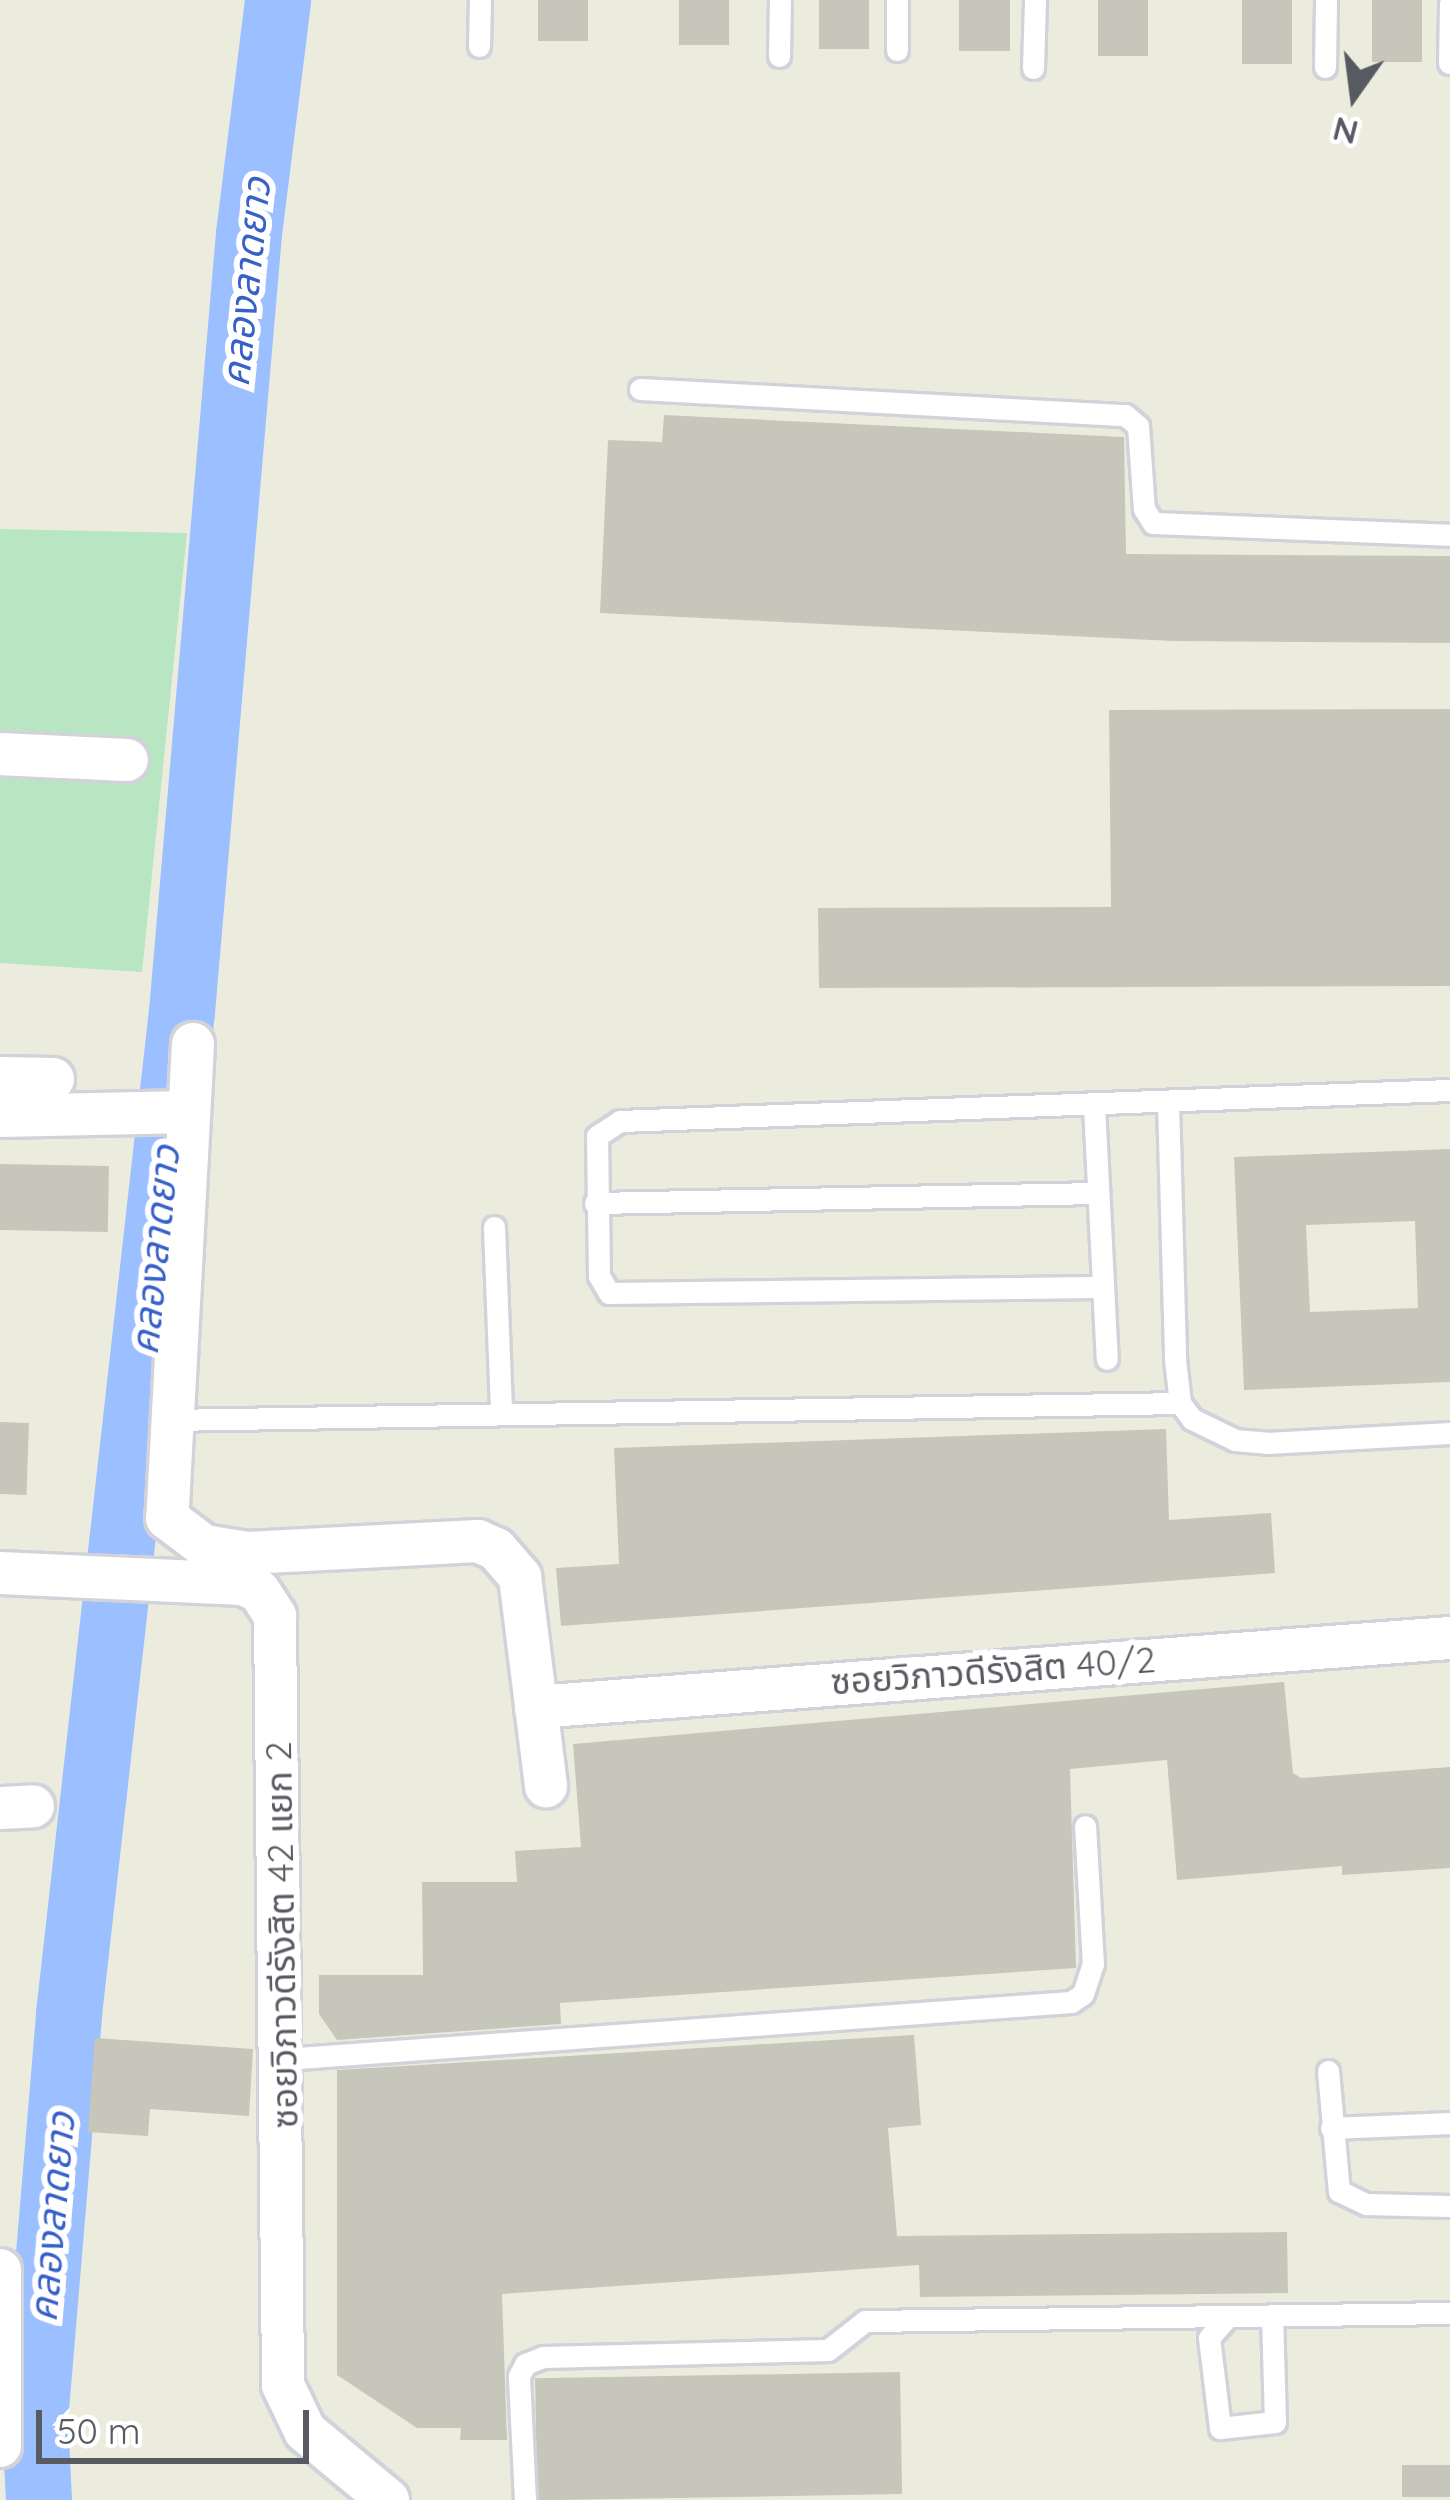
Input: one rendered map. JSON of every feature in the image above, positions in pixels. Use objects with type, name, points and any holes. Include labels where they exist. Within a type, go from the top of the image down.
[{"type":"street","points":[[0,754],[127,760]]},
{"type":"street","points":[[194,1044],[182,1113],[166,1517],[204,1546],[247,1552],[478,1541],[496,1549],[520,1577],[546,1786]]},
{"type":"street","points":[[0,1078],[53,1078]]},
{"type":"street","points":[[0,1116],[182,1113]]},
{"type":"street","name":"ซอยวิภาวดีรังสิต 42 แยก 2","points":[[0,1573],[128,1574],[243,1584],[259,1591],[275,1616],[284,2059],[284,2385],[305,2432],[388,2500]]},
{"type":"street","name":"ซอยวิภาวดีรังสิต 40/2","points":[[536,1707],[1450,1638]]},
{"type":"street","points":[[0,2270],[0,2446]]},
{"type":"lane","points":[[479,46],[480,0]]},
{"type":"lane","points":[[779,56],[780,0]]},
{"type":"lane","points":[[897,0],[897,50]]},
{"type":"lane","points":[[1034,68],[1035,0]]},
{"type":"lane","points":[[1325,68],[1326,0]]},
{"type":"lane","points":[[1449,63],[1450,3]]},
{"type":"lane","points":[[640,389],[1125,415],[1138,426],[1144,509],[1153,523],[1450,536]]},
{"type":"lane","points":[[1103,1287],[609,1293],[599,1276],[597,1136],[620,1121],[1450,1090]]},
{"type":"lane","points":[[1168,1102],[1180,1403],[1208,1431],[1251,1442],[1450,1433]]},
{"type":"lane","points":[[1094,1106],[1107,1359]]},
{"type":"lane","points":[[595,1203],[1098,1193]]},
{"type":"lane","points":[[494,1227],[501,1411]]},
{"type":"lane","points":[[168,1420],[1180,1403]]},
{"type":"lane","points":[[284,2059],[1071,2002],[1083,1994],[1093,1964],[1085,1826]]},
{"type":"lane","points":[[1328,2072],[1334,2176],[1349,2199],[1450,2206]]},
{"type":"lane","points":[[1331,2128],[1450,2123]]},
{"type":"lane","points":[[524,2500],[519,2377],[537,2359],[827,2350],[865,2320],[1450,2313]]},
{"type":"lane","points":[[1228,2316],[1209,2338],[1220,2428],[1275,2422],[1272,2315]]},
{"type":"green space","points":[[0,529],[187,533],[142,972],[0,963]]},
{"type":"building","points":[[538,0],[588,0],[588,41],[538,41]]},
{"type":"building","points":[[679,0],[729,0],[729,45],[679,45]]},
{"type":"building","points":[[819,0],[869,0],[869,49],[819,49]]},
{"type":"building","points":[[959,0],[1010,0],[1010,51],[959,51]]},
{"type":"building","points":[[1098,0],[1148,0],[1148,56],[1098,56]]},
{"type":"building","points":[[1242,0],[1292,0],[1292,64],[1242,64]]},
{"type":"building","points":[[1372,0],[1422,0],[1422,62],[1372,62]]},
{"type":"building","points":[[664,415],[1124,437],[1126,554],[1450,556],[1450,643],[1172,641],[600,613],[608,440],[662,442]]},
{"type":"building","points":[[1450,709],[1450,986],[819,988],[818,908],[1111,907],[1109,710]]},
{"type":"building","points":[[1450,1149],[1450,1382],[1244,1390],[1234,1157]],"holes":[[[1415,1221],[1418,1308],[1310,1312],[1306,1225]]]},
{"type":"building","points":[[0,1164],[109,1166],[108,1232],[0,1230]]},
{"type":"building","points":[[0,1422],[29,1423],[26,1495],[0,1494]]},
{"type":"building","points":[[1166,1429],[1169,1520],[1271,1513],[1275,1573],[561,1626],[556,1568],[619,1564],[614,1448]]},
{"type":"building","points":[[1284,1682],[1293,1773],[1301,1778],[1450,1767],[1450,1868],[1342,1875],[1342,1866],[1177,1880],[1167,1760],[1070,1769],[1076,1968],[560,2003],[561,2024],[337,2040],[319,2014],[319,1975],[423,1975],[422,1882],[517,1882],[515,1851],[581,1847],[573,1744]]},
{"type":"building","points":[[914,2035],[921,2125],[888,2128],[897,2236],[1287,2232],[1288,2293],[920,2297],[919,2265],[502,2294],[507,2440],[460,2440],[461,2428],[417,2428],[337,2375],[337,2070]]},
{"type":"building","points":[[95,2038],[253,2049],[249,2116],[150,2109],[148,2136],[88,2132]]},
{"type":"building","points":[[900,2372],[902,2494],[537,2500],[535,2378]]},
{"type":"building","points":[[1402,2465],[1450,2465],[1450,2497],[1402,2497]]},
{"type":"waterway","name":"คลองลาดยาว","points":[[39,2500],[35,2421],[69,2014],[182,1012],[249,234],[278,0]]}]
